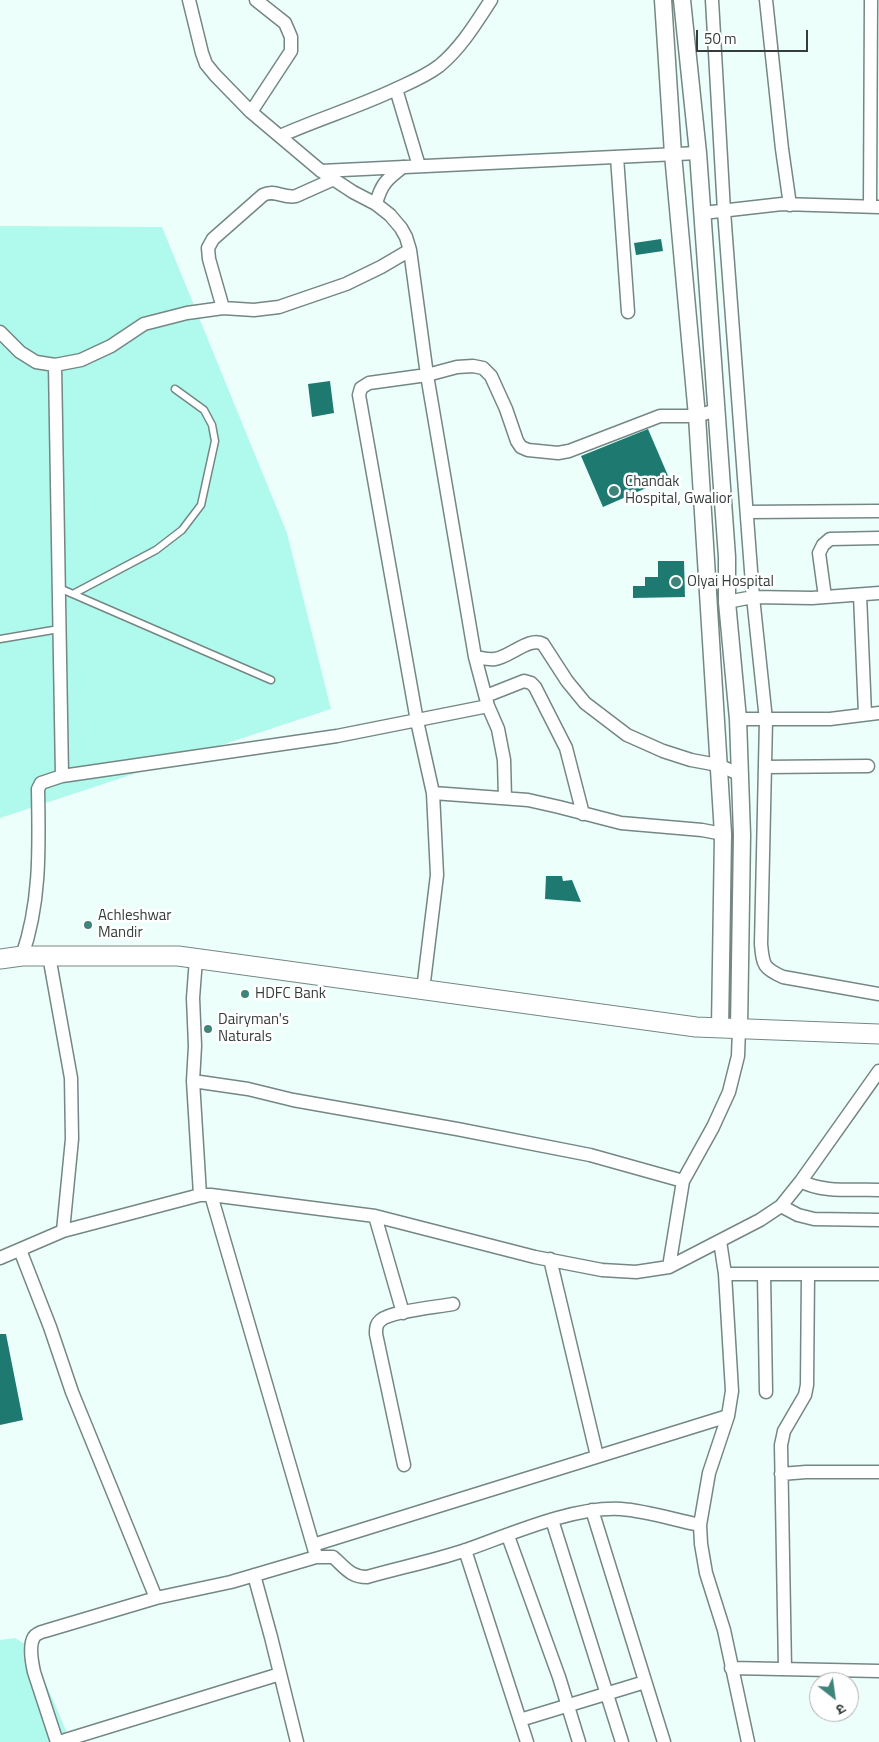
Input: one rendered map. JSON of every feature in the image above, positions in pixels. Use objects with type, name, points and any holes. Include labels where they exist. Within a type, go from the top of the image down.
[{"type":"main road","points":[[0,958],[22,956],[178,956],[696,1027],[879,1034]]},
{"type":"street","points":[[189,0],[206,64],[251,112],[321,172],[376,204],[390,215],[402,228],[406,237],[410,250],[427,375],[475,657],[487,701],[498,729],[504,760],[505,798]]},
{"type":"street","points":[[251,112],[291,51],[291,37],[285,23],[256,0]]},
{"type":"street","points":[[280,136],[371,101],[414,82],[439,66],[460,46],[490,0]]},
{"type":"street","points":[[663,0],[674,154],[697,416],[723,834],[720,1028]]},
{"type":"street","points":[[669,1267],[683,1181],[714,1127],[729,1092],[738,1056],[742,835],[738,719],[727,602],[727,557],[703,213],[682,0]]},
{"type":"street","points":[[712,0],[724,211],[753,597],[766,720],[761,944],[763,964],[771,972],[783,977],[879,994]]},
{"type":"street","points":[[766,0],[790,205]]},
{"type":"street","points":[[703,213],[790,205],[874,206],[871,0]]},
{"type":"street","points":[[396,89],[419,166]]},
{"type":"street","points":[[321,172],[698,153]]},
{"type":"street","points":[[617,157],[628,312]]},
{"type":"street","points":[[376,204],[380,190],[387,178],[403,167]]},
{"type":"street","points":[[223,308],[209,259],[208,248],[213,239],[263,195],[269,192],[289,198],[334,179]]},
{"type":"street","points":[[0,332],[20,352],[36,362],[55,365],[81,360],[111,346],[144,324],[187,313],[223,308],[254,310],[279,307],[346,284],[410,250]]},
{"type":"street","points":[[55,365],[62,776]]},
{"type":"street","points":[[423,990],[436,875],[433,793],[417,721],[359,395],[361,388],[369,383],[427,375],[457,367],[473,366],[483,368],[491,376],[506,409],[517,441],[521,446],[528,450],[558,453],[569,451],[660,416],[697,416],[716,410]]},
{"type":"street","points":[[747,512],[879,511]]},
{"type":"street","points":[[825,597],[819,552],[823,545],[830,539],[879,538]]},
{"type":"street","points":[[727,602],[753,597],[825,597],[879,593]]},
{"type":"street","points":[[860,595],[865,714]]},
{"type":"street","points":[[475,657],[496,659],[506,656],[532,642],[539,641],[585,703],[626,735],[663,751],[691,760],[718,765],[739,774]]},
{"type":"street","points":[[22,956],[28,940],[38,884],[38,789],[41,784],[62,776],[337,736],[417,721],[487,701],[524,681],[531,683],[535,687],[566,748],[583,814]]},
{"type":"street","points":[[738,719],[830,719],[879,713]]},
{"type":"street","points":[[765,767],[868,766]]},
{"type":"street","points":[[433,793],[505,798],[551,805],[621,823],[702,830],[723,834]]},
{"type":"street","points":[[49,956],[71,1078],[72,1139],[63,1231]]},
{"type":"street","points":[[196,959],[193,998],[195,1046],[193,1081],[205,1195],[315,1551]]},
{"type":"street","points":[[0,1258],[63,1231],[205,1195],[375,1216],[602,1270],[636,1272],[669,1267],[760,1220],[781,1206],[879,1071]]},
{"type":"street","points":[[193,1081],[248,1089],[293,1100],[590,1155],[683,1181]]},
{"type":"street","points":[[801,1181],[821,1188],[879,1190]]},
{"type":"street","points":[[781,1206],[798,1215],[814,1219],[879,1220]]},
{"type":"street","points":[[375,1216],[403,1313]]},
{"type":"street","points":[[720,1241],[725,1274],[732,1391],[728,1416],[708,1473],[700,1525],[701,1544],[706,1573],[724,1630],[748,1742]]},
{"type":"street","points":[[20,1250],[50,1327],[72,1392],[156,1598]]},
{"type":"street","points":[[550,1259],[597,1456]]},
{"type":"street","points":[[725,1274],[879,1274]]},
{"type":"street","points":[[764,1274],[766,1392]]},
{"type":"street","points":[[784,1669],[780,1445],[791,1417],[805,1395],[807,1385],[808,1274]]},
{"type":"street","points":[[404,1465],[376,1334],[377,1325],[383,1318],[453,1304]]},
{"type":"street","points":[[280,1674],[58,1742],[34,1672],[32,1639],[45,1631],[156,1598],[254,1575],[315,1551],[597,1456],[728,1416]]},
{"type":"street","points":[[781,1474],[879,1472]]},
{"type":"street","points":[[315,1551],[333,1557],[349,1573],[359,1577],[367,1577],[465,1550],[552,1520],[592,1510],[621,1509],[700,1525]]},
{"type":"street","points":[[592,1510],[664,1742]]},
{"type":"street","points":[[552,1520],[622,1742]]},
{"type":"street","points":[[508,1536],[568,1705],[579,1742]]},
{"type":"street","points":[[465,1550],[527,1742]]},
{"type":"street","points":[[254,1575],[297,1742]]},
{"type":"street","points":[[731,1668],[879,1671]]},
{"type":"street","points":[[520,1720],[645,1682]]},
{"type":"lane","points":[[72,594],[156,550],[182,530],[201,504],[215,441],[212,424],[204,410],[175,388]]},
{"type":"lane","points":[[58,588],[271,680]]},
{"type":"lane","points":[[0,639],[59,628]]},
{"type":"green space","points":[[0,226],[162,227],[287,533],[331,709],[0,818]]},
{"type":"green space","points":[[15,1638],[30,1647],[71,1742],[0,1742],[0,1640]]},
{"type":"building","points":[[661,239],[663,251],[636,255],[634,243]]},
{"type":"building","points":[[330,381],[334,413],[312,417],[308,384]]},
{"type":"building","points":[[648,429],[669,478],[603,507],[581,456]]},
{"type":"building","points":[[658,561],[684,561],[685,597],[633,598],[633,586],[645,586],[645,577],[658,577]]},
{"type":"building","points":[[546,876],[562,876],[563,881],[572,880],[581,902],[545,899]]},
{"type":"building","points":[[0,1334],[6,1334],[23,1420],[0,1425]]},
{"type":"place","name":"Chandak Hospital, Gwalior","points":[[614,491]]},
{"type":"place","name":"Olyai Hospital","points":[[676,582]]},
{"type":"place","name":"Achleshwar Mandir","points":[[88,925]]},
{"type":"place","name":"HDFC Bank","points":[[245,994]]},
{"type":"place","name":"Dairyman's Naturals","points":[[208,1029]]}]
